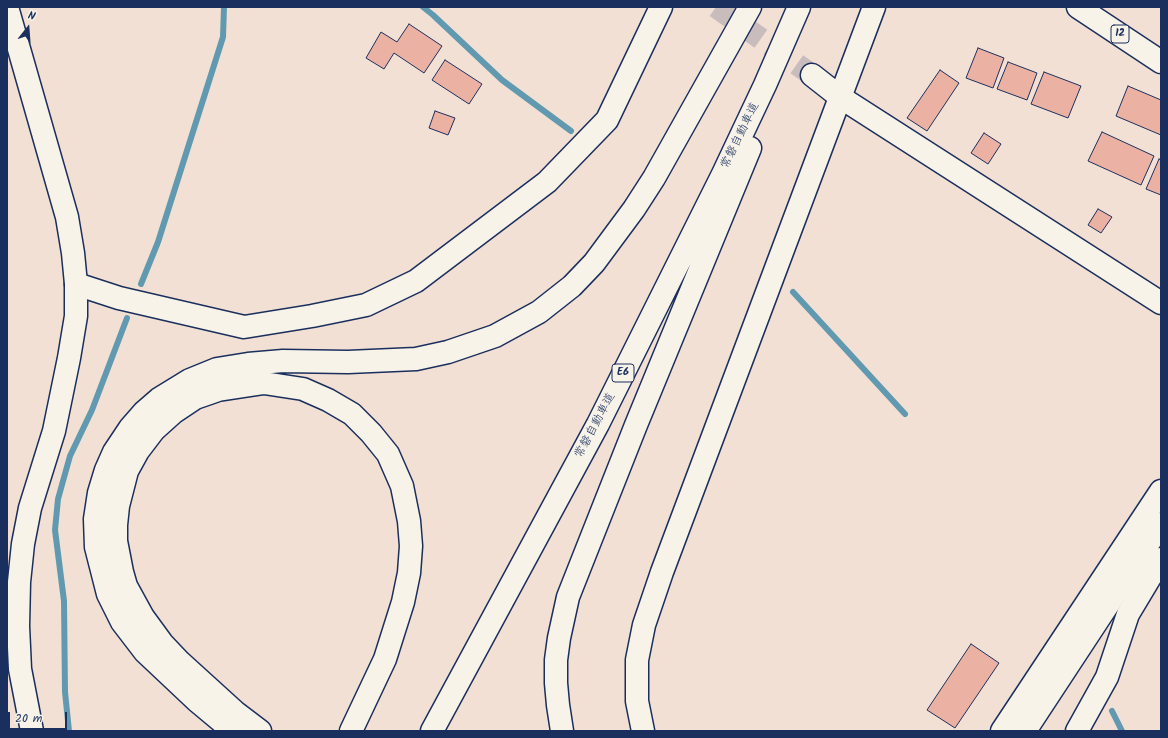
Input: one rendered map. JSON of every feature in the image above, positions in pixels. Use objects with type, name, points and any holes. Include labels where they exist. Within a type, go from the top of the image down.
[{"type":"main road","points":[[7,7],[67,217],[76,284],[76,316],[69,358],[54,431],[30,508],[23,544],[19,582],[18,626],[20,669],[32,731]]},
{"type":"main road","points":[[76,284],[119,298],[244,327],[312,316],[366,305],[416,280],[547,182],[608,120],[662,7]]},
{"type":"main road","points":[[232,731],[197,701],[145,652],[122,622],[108,594],[96,547],[95,519],[99,493],[106,470],[114,452],[130,428],[144,412],[159,399],[190,380],[217,370],[248,364],[283,361],[348,362],[416,358],[448,352],[495,336],[539,312],[572,286],[594,262],[634,209],[654,178],[750,7]]},
{"type":"main road","points":[[562,731],[556,683],[556,660],[568,597],[636,425],[744,164],[799,7]]},
{"type":"main road","name":"常磐自動車道","points":[[432,731],[598,424],[726,167],[765,85],[799,7]]},
{"type":"main road","points":[[643,731],[637,701],[637,660],[644,625],[665,564],[874,7]]},
{"type":"main road","name":"12","points":[[1078,7],[1161,62]]},
{"type":"main road","points":[[812,75],[840,97],[1161,303]]},
{"type":"main road","points":[[260,731],[235,712],[180,662],[162,643],[142,617],[126,586],[122,572],[116,541],[116,525],[118,506],[127,471],[138,451],[154,430],[174,412],[195,398],[218,390],[264,383],[303,389],[328,400],[352,414],[371,432],[388,454],[402,486],[409,521],[411,546],[403,602],[385,659],[374,686],[351,731]]},
{"type":"main road","points":[[1002,731],[1161,491]]},
{"type":"main road","points":[[1025,731],[1161,524]]},
{"type":"main road","points":[[1077,731],[1107,677],[1128,614],[1161,559]]},
{"type":"building","points":[[409,24],[442,46],[424,73],[394,53],[384,69],[366,58],[381,32],[397,42]]},
{"type":"building","points":[[978,48],[1004,58],[993,88],[966,78]]},
{"type":"building","points":[[445,60],[482,84],[469,104],[432,80]]},
{"type":"building","points":[[1008,62],[1037,73],[1027,100],[997,89]]},
{"type":"building","points":[[940,70],[959,83],[927,131],[907,118]]},
{"type":"building","points":[[1044,72],[1081,86],[1068,118],[1031,104]]},
{"type":"building","points":[[1128,86],[1161,100],[1161,135],[1116,116]]},
{"type":"building","points":[[435,111],[455,118],[448,135],[429,128]]},
{"type":"building","points":[[1102,132],[1154,156],[1141,185],[1088,161]]},
{"type":"building","points":[[984,133],[1001,144],[988,164],[971,153]]},
{"type":"building","points":[[1159,159],[1161,160],[1161,195],[1146,189]]},
{"type":"building","points":[[1098,209],[1112,217],[1101,233],[1088,225]]},
{"type":"building","points":[[971,644],[999,663],[955,728],[927,710]]},
{"type":"waterway","points":[[141,284],[158,242],[223,37],[224,7]]},
{"type":"waterway","points":[[423,7],[502,80],[571,131]]},
{"type":"waterway","points":[[793,292],[905,414]]},
{"type":"waterway","points":[[69,731],[65,692],[64,601],[55,530],[58,499],[70,456],[92,410],[127,318]]},
{"type":"waterway","points":[[1112,711],[1122,731]]},
{"type":"tunnel","points":[[716,7],[812,75]]}]
